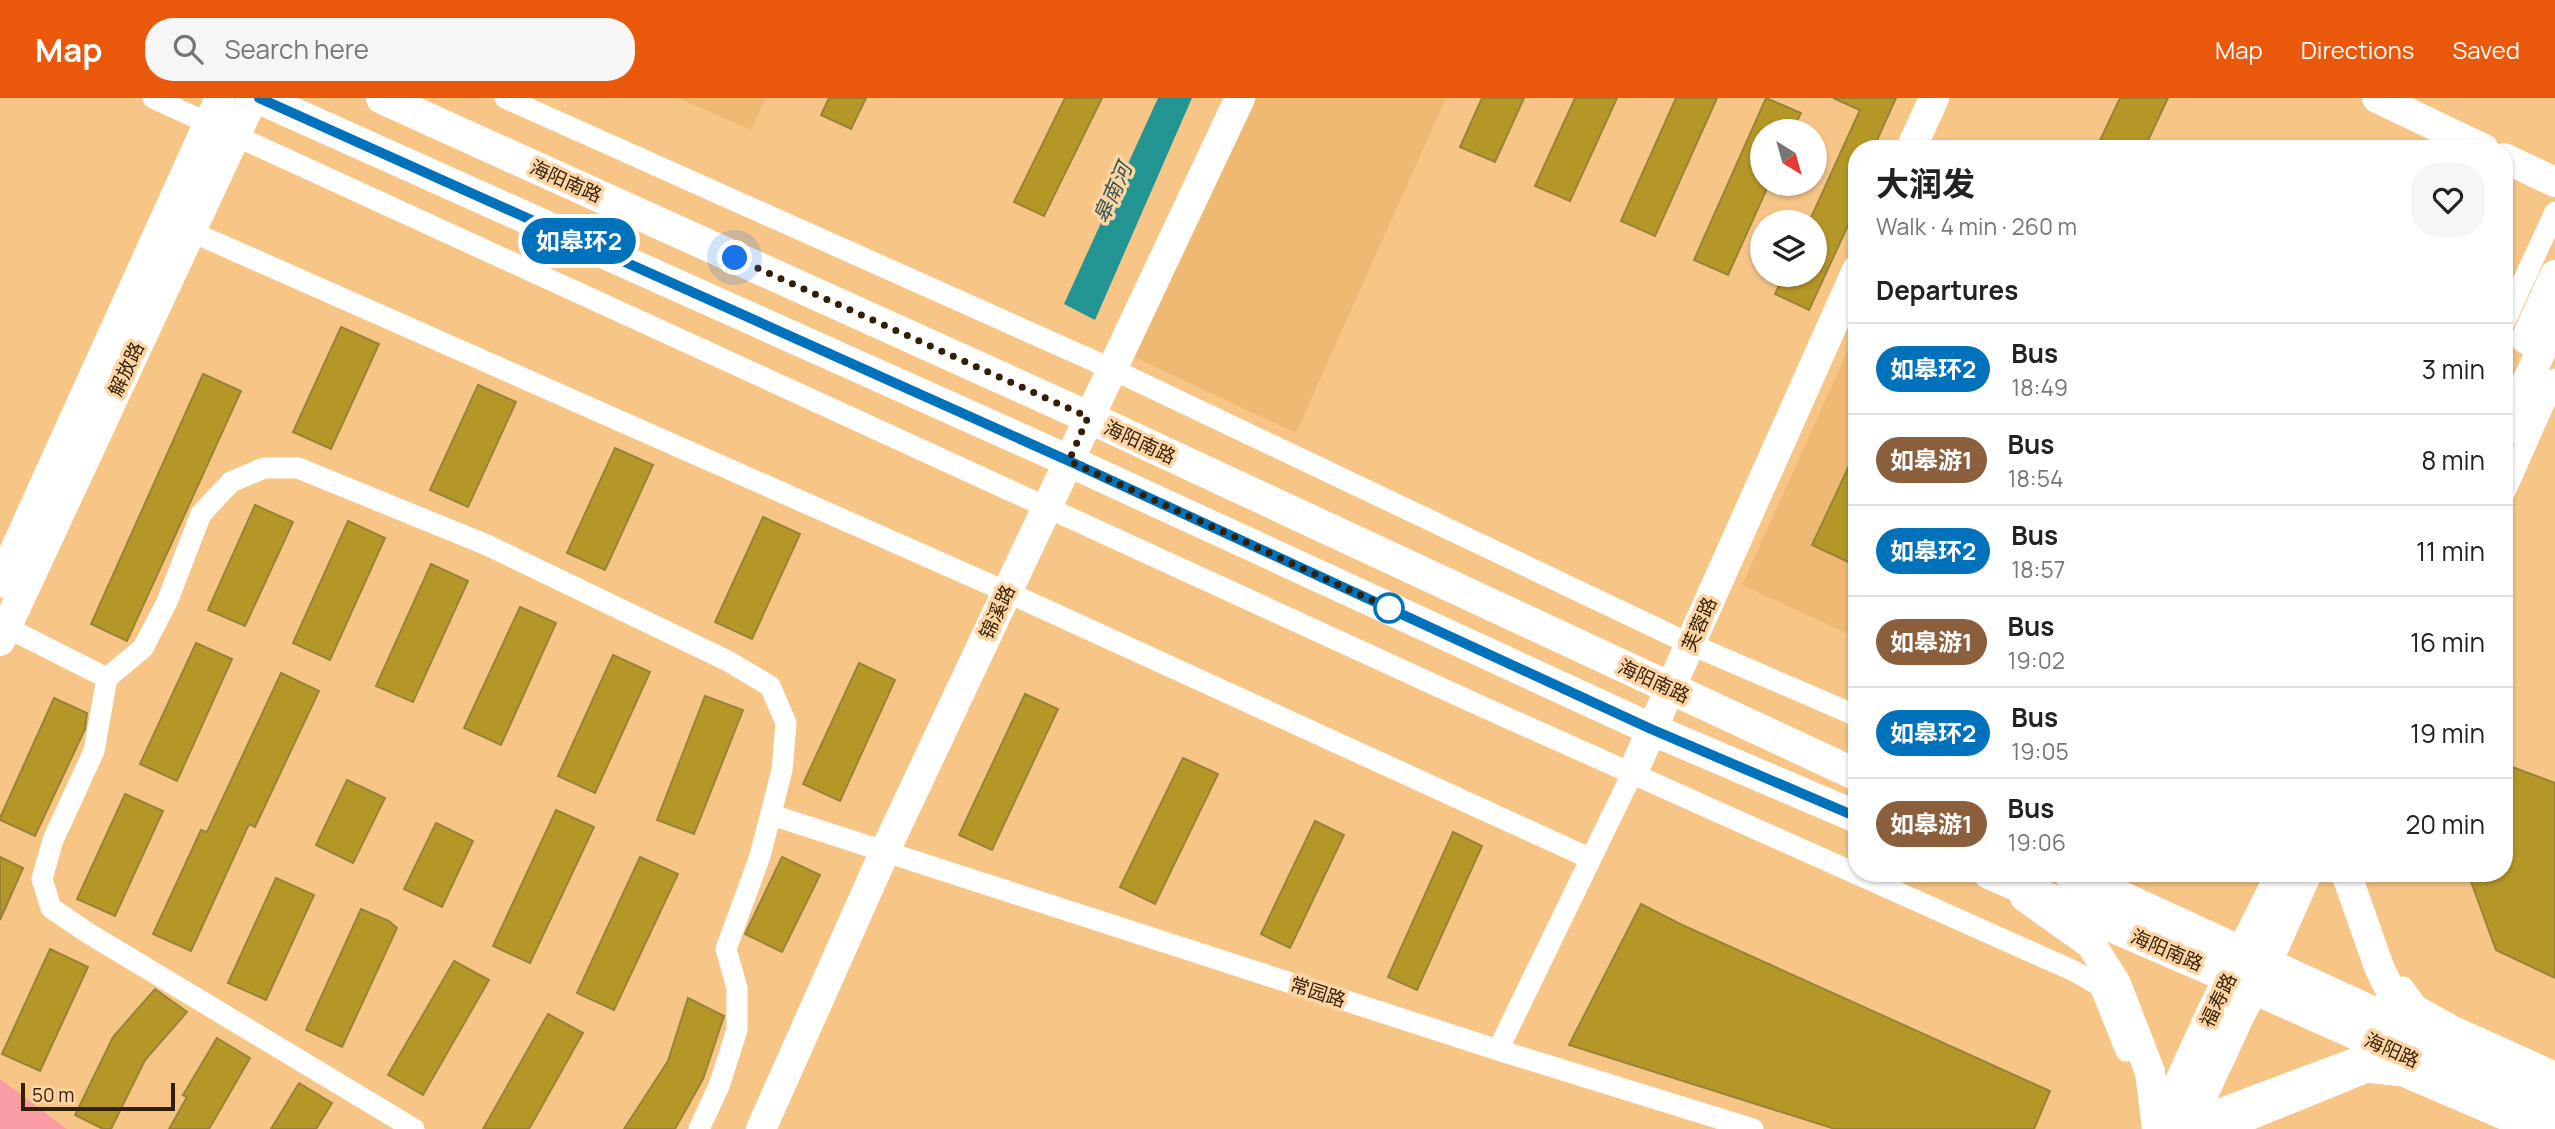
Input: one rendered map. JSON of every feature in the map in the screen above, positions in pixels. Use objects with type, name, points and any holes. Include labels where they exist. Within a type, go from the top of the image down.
[{"type":"main road","points":[[259,98],[1069,461],[1651,729],[1848,813]]},
{"type":"main road","name":"海阳南路","points":[[382,98],[1088,417],[1848,771]]},
{"type":"main road","name":"海阳南路","points":[[2012,882],[2247,971]]},
{"type":"main road","name":"海阳南路","points":[[2085,882],[2247,971]]},
{"type":"main road","name":"海阳路","points":[[2247,971],[2417,1047],[2555,1096]]},
{"type":"main road","name":"海阳路","points":[[2417,1047],[2555,1123]]},
{"type":"street","points":[[153,98],[215,110],[236,136],[1848,870]]},
{"type":"street","name":"解放路","points":[[2,630],[253,98]]},
{"type":"street","points":[[505,98],[1112,369],[1690,644],[1848,712]]},
{"type":"street","name":"锦溪路","points":[[761,1129],[885,851],[1240,98]]},
{"type":"street","points":[[1915,140],[1934,98]]},
{"type":"street","points":[[2377,98],[2465,140]]},
{"type":"street","name":"解放路","points":[[0,583],[215,110]]},
{"type":"street","points":[[2513,162],[2555,182]]},
{"type":"street","points":[[2513,303],[2555,212]]},
{"type":"street","points":[[190,230],[1007,592],[1589,858]]},
{"type":"street","points":[[2513,367],[2555,275]]},
{"type":"street","name":"芙蓉路","points":[[1498,1050],[1632,774],[1848,290]]},
{"type":"street","points":[[2513,413],[2555,320]]},
{"type":"street","points":[[2513,474],[2555,379]]},
{"type":"street","points":[[414,1129],[88,933],[51,908],[41,879],[53,840],[94,751],[107,678],[143,648],[167,602],[201,514],[230,482],[264,468],[298,468],[488,545],[728,661],[771,686],[786,723],[782,770],[760,856],[726,949],[737,988],[737,1030],[719,1086],[699,1129]]},
{"type":"street","points":[[2,630],[107,678]]},
{"type":"street","name":"常园路","points":[[772,815],[1498,1050],[1753,1129]]},
{"type":"street","points":[[1874,882],[2074,971],[2100,986],[2139,1083],[2143,1123],[2141,1129]]},
{"type":"street","points":[[2003,882],[2091,944],[2116,984],[2150,1072],[2157,1129]]},
{"type":"street","name":"福寿路","points":[[2187,1129],[2278,882]]},
{"type":"street","name":"福寿路","points":[[2157,1129],[2301,882]]},
{"type":"street","points":[[2199,1129],[2220,1114],[2364,1060],[2417,1047],[2379,967],[2349,882]]},
{"type":"street","points":[[2363,882],[2397,979],[2417,1006],[2453,1026],[2555,1072]]},
{"type":"street","points":[[2233,1129],[2367,1072],[2403,1076],[2526,1129]]},
{"type":"shaded area","points":[[678,98],[766,98],[751,130]]},
{"type":"shaded area","points":[[1257,98],[1446,98],[1296,433],[1134,357]]},
{"type":"shaded area","points":[[1848,350],[1848,634],[1742,585]]},
{"type":"shaded area","points":[[0,1079],[67,1129],[0,1129]]},
{"type":"water","points":[[1158,98],[1192,98],[1095,320],[1064,304]]},
{"type":"building","points":[[829,98],[866,98],[851,129],[821,115]]},
{"type":"building","points":[[1065,98],[1102,98],[1044,216],[1014,202]]},
{"type":"building","points":[[1482,98],[1524,98],[1495,162],[1460,147]]},
{"type":"building","points":[[1575,98],[1617,98],[1570,201],[1535,186]]},
{"type":"building","points":[[1676,98],[1717,98],[1655,236],[1621,221]]},
{"type":"building","points":[[1766,98],[1801,113],[1798,119],[1757,119]]},
{"type":"building","points":[[1833,98],[1896,98],[1877,140],[1848,140],[1848,226],[1827,271],[1827,210],[1814,210],[1821,196],[1827,196],[1827,182],[1860,110]]},
{"type":"building","points":[[2120,98],[2168,98],[2148,140],[2100,140]]},
{"type":"building","points":[[1750,134],[1750,196],[1764,196],[1757,210],[1750,210],[1750,226],[1728,275],[1694,260]]},
{"type":"building","points":[[1778,287],[1820,287],[1809,310],[1775,294]]},
{"type":"building","points":[[341,327],[379,344],[331,449],[293,432]]},
{"type":"building","points":[[203,374],[241,391],[127,641],[91,624]]},
{"type":"building","points":[[478,385],[516,402],[468,507],[430,490]]},
{"type":"building","points":[[615,448],[653,465],[605,570],[567,553]]},
{"type":"building","points":[[1848,468],[1848,562],[1812,545]]},
{"type":"building","points":[[255,505],[293,522],[245,626],[208,610]]},
{"type":"building","points":[[763,517],[800,534],[752,639],[715,622]]},
{"type":"building","points":[[348,521],[385,538],[330,660],[293,643]]},
{"type":"building","points":[[431,564],[468,581],[413,702],[376,686]]},
{"type":"building","points":[[520,607],[556,623],[501,745],[464,728]]},
{"type":"building","points":[[196,643],[232,659],[177,781],[140,764]]},
{"type":"building","points":[[613,655],[650,672],[595,793],[558,776]]},
{"type":"building","points":[[859,663],[895,680],[840,801],[803,784]]},
{"type":"building","points":[[281,673],[319,691],[255,827],[249,824],[191,951],[153,934],[201,830],[207,832]]},
{"type":"building","points":[[1025,694],[1058,709],[992,850],[959,835]]},
{"type":"building","points":[[705,696],[743,710],[694,834],[657,820]]},
{"type":"building","points":[[54,698],[87,713],[85,729],[35,836],[0,818]]},
{"type":"building","points":[[1183,758],[1218,774],[1155,904],[1120,887]]},
{"type":"building","points":[[2513,767],[2555,783],[2555,978],[2496,950],[2471,882],[2513,882]]},
{"type":"building","points":[[347,780],[385,798],[353,863],[316,845]]},
{"type":"building","points":[[125,794],[163,811],[115,916],[77,899]]},
{"type":"building","points":[[556,810],[594,827],[530,963],[493,946]]},
{"type":"building","points":[[1315,821],[1344,835],[1290,948],[1261,934]]},
{"type":"building","points":[[436,823],[473,841],[442,907],[404,889]]},
{"type":"building","points":[[1453,832],[1482,846],[1417,990],[1388,977]]},
{"type":"building","points":[[0,857],[23,868],[0,920]]},
{"type":"building","points":[[640,857],[678,874],[614,1010],[577,993]]},
{"type":"building","points":[[782,857],[820,875],[782,952],[745,934]]},
{"type":"building","points":[[276,878],[314,895],[266,1000],[228,983]]},
{"type":"building","points":[[1641,904],[2050,1091],[2034,1129],[1835,1129],[1569,1045]]},
{"type":"building","points":[[361,909],[389,921],[397,928],[342,1047],[306,1030]]},
{"type":"building","points":[[50,949],[88,967],[40,1071],[2,1054]]},
{"type":"building","points":[[454,961],[489,980],[423,1095],[388,1075]]},
{"type":"building","points":[[155,989],[187,1012],[145,1060],[111,1129],[103,1129],[75,1115],[113,1037]]},
{"type":"building","points":[[688,998],[724,1016],[703,1079],[675,1129],[624,1129],[668,1061]]},
{"type":"building","points":[[548,1014],[583,1033],[529,1129],[483,1129]]},
{"type":"building","points":[[217,1038],[250,1058],[209,1129],[169,1129],[187,1097],[183,1095]]},
{"type":"building","points":[[299,1083],[332,1103],[316,1129],[271,1129]]},
{"type":"bus line","name":"如皋环2","points":[[259,98],[1069,461],[1651,729],[1848,813]]},
{"type":"route","points":[[735,258],[1088,417],[1069,461],[1389,608]]},
{"type":"water label","name":"皋南河","points":[[1113,193]]}]
